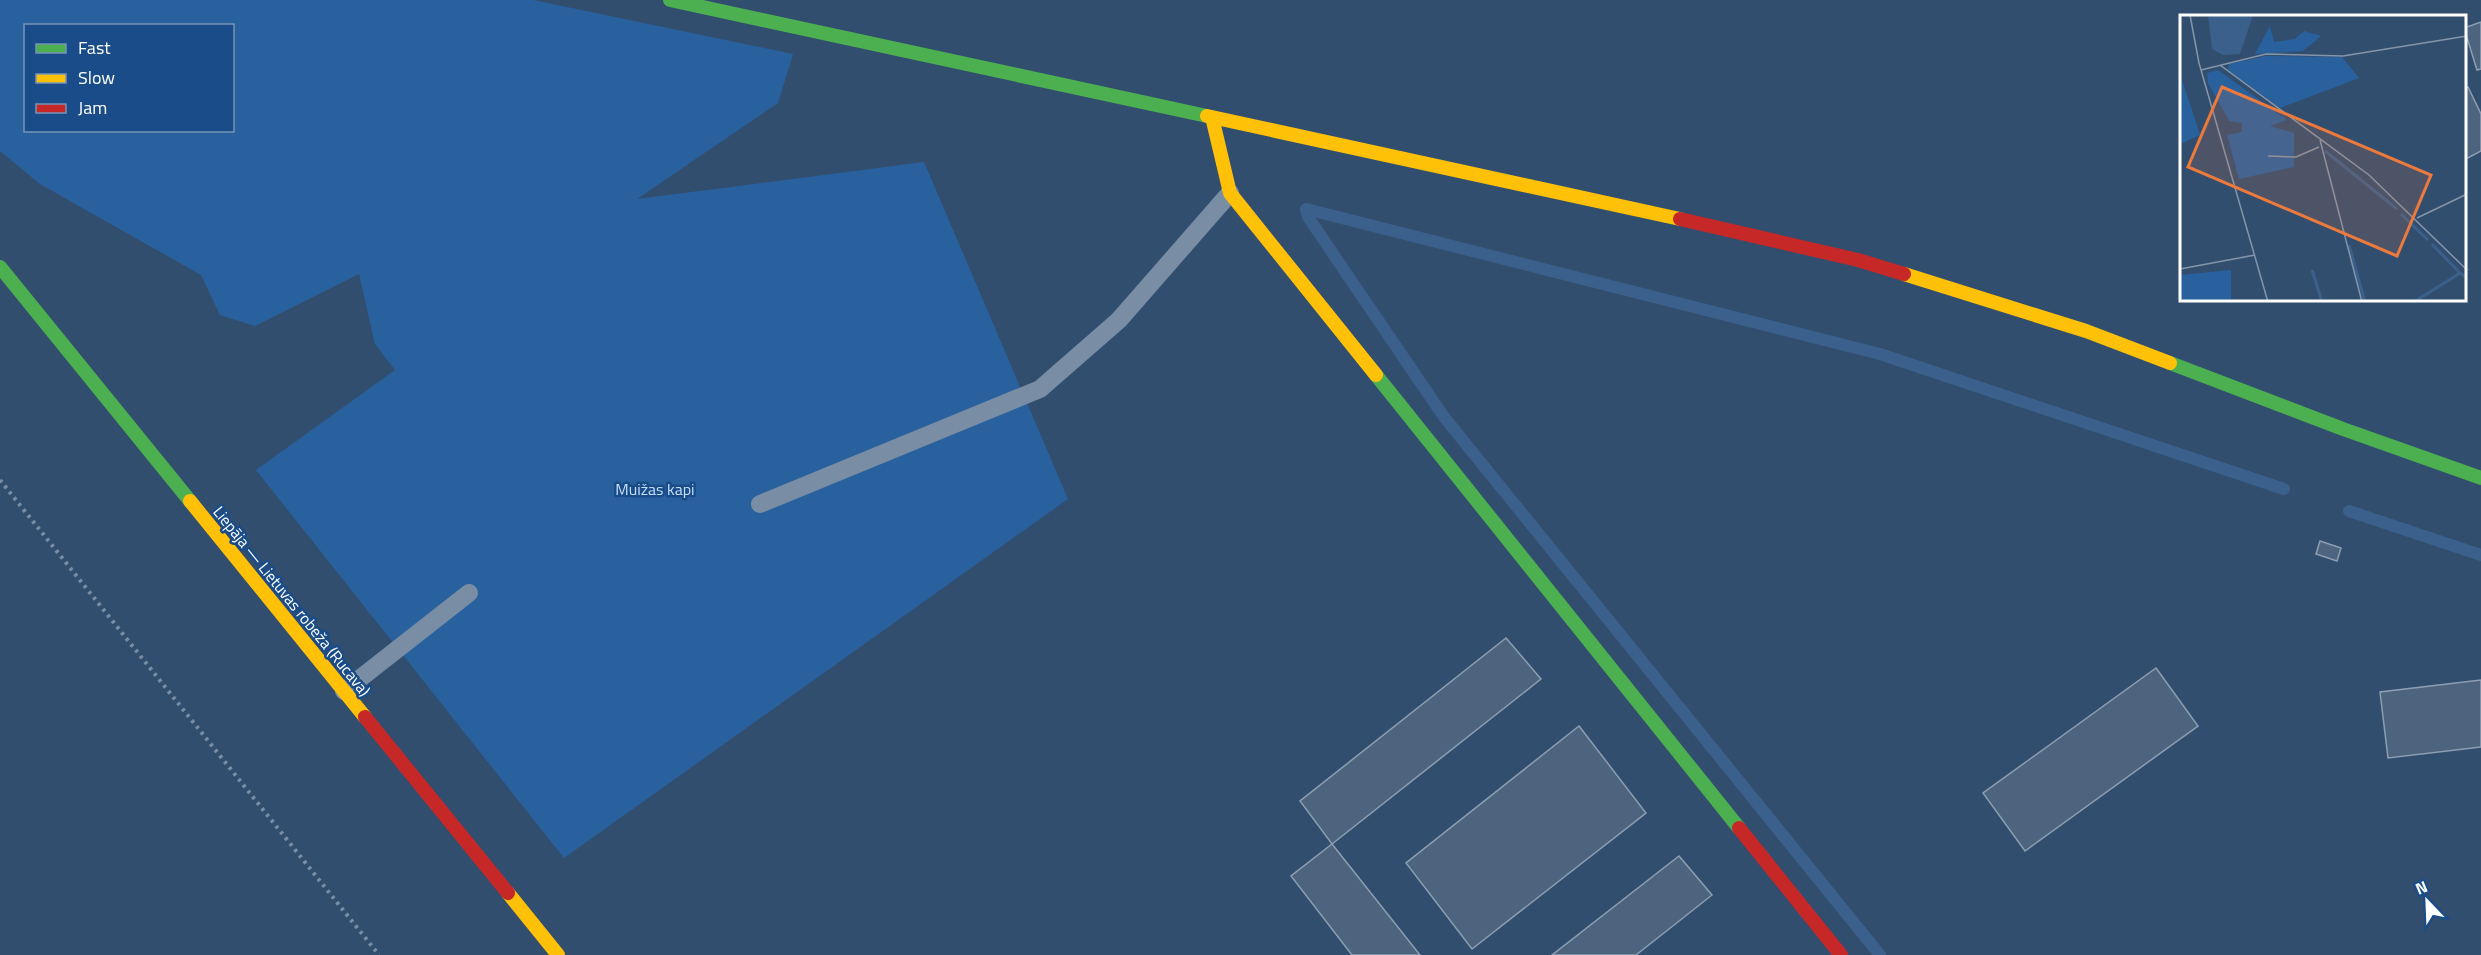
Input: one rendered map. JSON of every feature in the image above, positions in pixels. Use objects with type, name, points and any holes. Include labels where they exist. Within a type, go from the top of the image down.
[{"type":"main road","points":[[670,0],[1570,194],[1858,260],[2086,331],[2481,478]]},
{"type":"main road","points":[[1212,117],[1230,193],[1841,955]]},
{"type":"main road","name":"Liepāja — Lietuvas robeža (Rucava)","points":[[0,267],[558,955]]},
{"type":"lane","points":[[760,504],[1040,389],[1119,320],[1230,193]]},
{"type":"lane","points":[[344,691],[469,593]]},
{"type":"path","points":[[0,480],[379,955]]},
{"type":"green space","name":"Muižas kapi","points":[[0,0],[533,0],[793,54],[778,103],[637,199],[924,162],[1068,499],[564,858],[256,470],[395,370],[375,344],[359,274],[255,326],[220,315],[201,275],[40,184],[0,151]]},
{"type":"building","points":[[2481,22],[2481,69],[2477,70],[2466,27]]},
{"type":"building","points":[[2468,87],[2481,114],[2481,151],[2466,159],[2466,88]]},
{"type":"building","points":[[2320,541],[2341,548],[2337,561],[2316,554]]},
{"type":"building","points":[[1506,638],[1541,679],[1332,844],[1300,801]]},
{"type":"building","points":[[2156,668],[2198,726],[2025,851],[1983,793]]},
{"type":"building","points":[[2481,680],[2481,747],[2388,758],[2380,692]]},
{"type":"building","points":[[1579,726],[1646,813],[1472,949],[1406,863]]},
{"type":"building","points":[[1332,844],[1420,955],[1352,955],[1291,876]]},
{"type":"building","points":[[1679,856],[1712,895],[1636,955],[1552,955]]},
{"type":"waterway","points":[[1880,955],[1444,417],[1308,217],[1306,209],[1880,354],[2284,489]]},
{"type":"waterway","points":[[2349,511],[2481,555]]},
{"type":"traffic: fast","points":[[670,0],[1207,116]]},
{"type":"traffic: fast","points":[[0,267],[190,501]]},
{"type":"traffic: fast","points":[[2170,363],[2343,429],[2481,478]]},
{"type":"traffic: fast","points":[[1376,375],[1739,828]]},
{"type":"traffic: slow","points":[[1207,116],[1680,219]]},
{"type":"traffic: slow","points":[[1212,117],[1230,193],[1376,375]]},
{"type":"traffic: slow","points":[[1904,274],[2086,331],[2170,363]]},
{"type":"traffic: slow","points":[[190,501],[365,717]]},
{"type":"traffic: slow","points":[[508,893],[558,955]]},
{"type":"traffic: jam","points":[[1680,219],[1858,260],[1904,274]]},
{"type":"traffic: jam","points":[[365,717],[508,893]]},
{"type":"traffic: jam","points":[[1739,828],[1841,955]]}]
